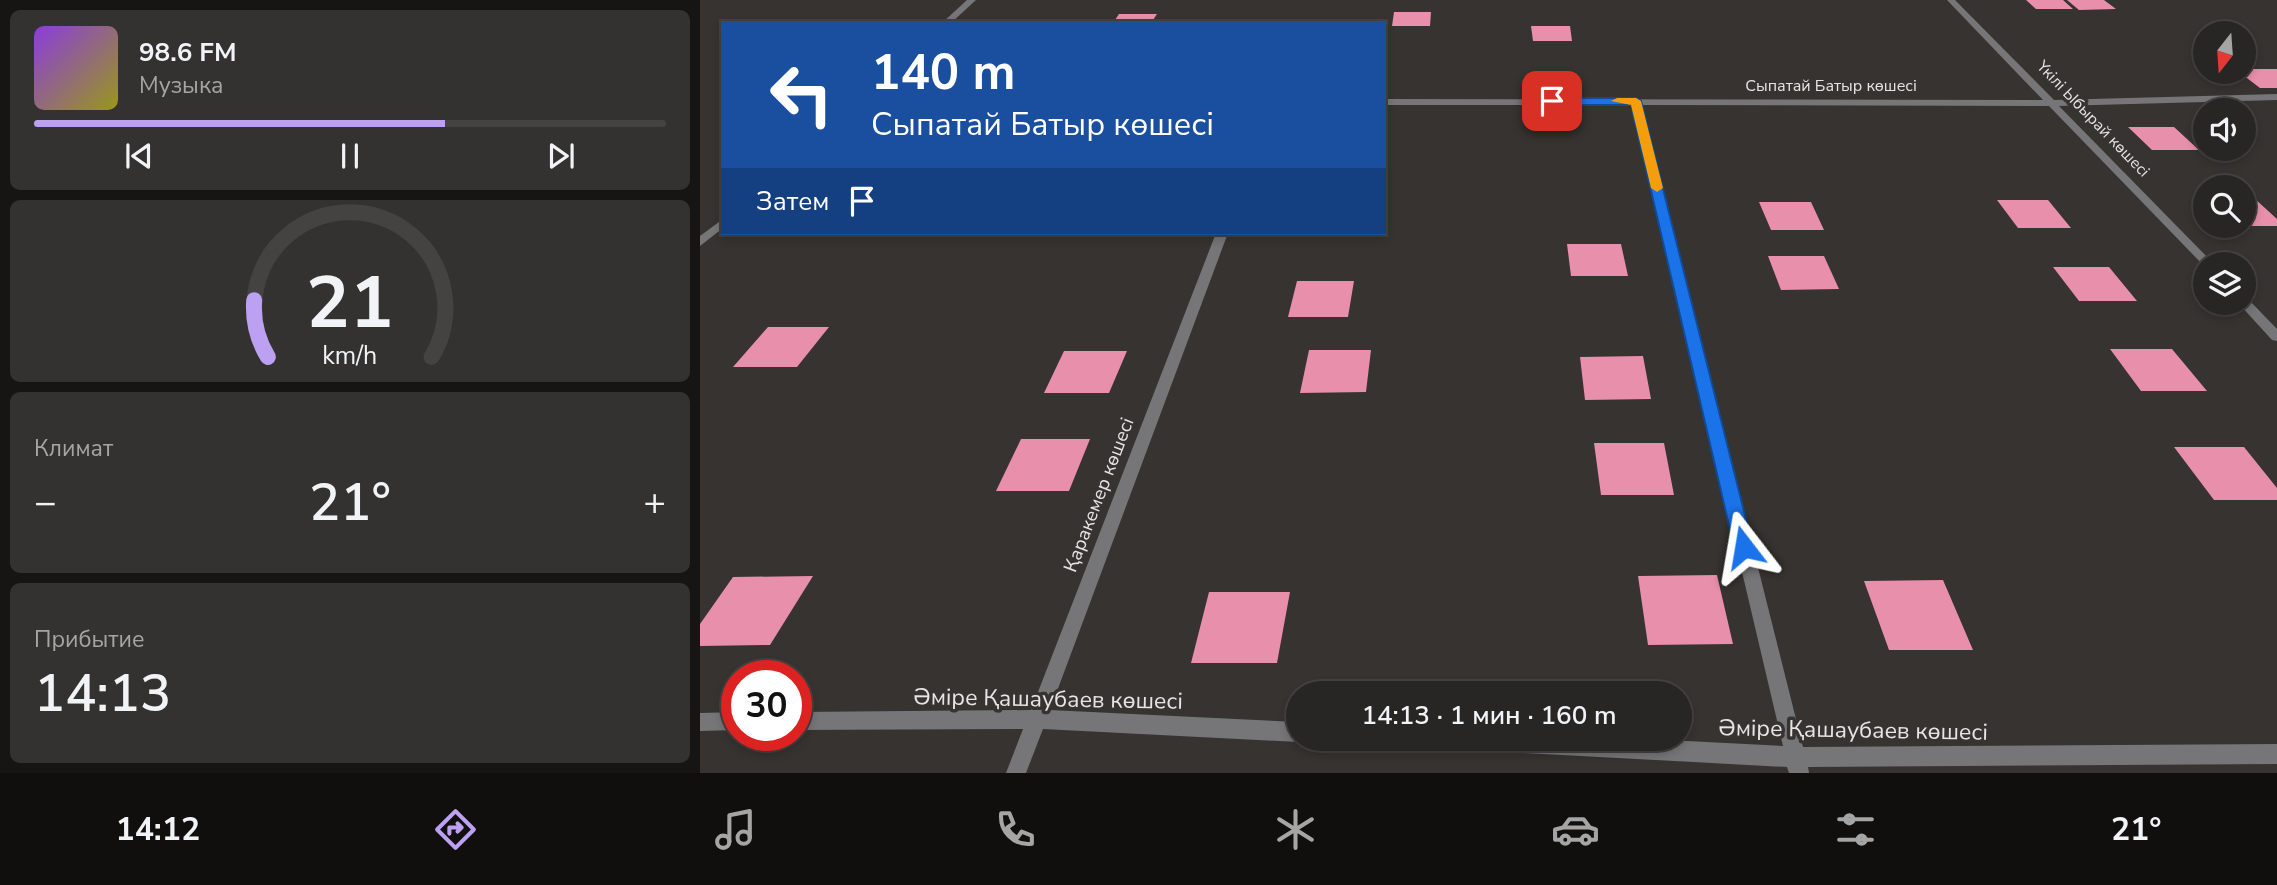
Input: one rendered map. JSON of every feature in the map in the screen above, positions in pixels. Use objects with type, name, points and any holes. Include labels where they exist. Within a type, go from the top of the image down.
[{"type":"street","points":[[948,21],[972,0]]},
{"type":"street","name":"Үкілі Ыбырай көшесі","points":[[1951,0],[2196,252]]},
{"type":"street","name":"Сыпатай Батыр көшесі","points":[[1386,102],[2053,103],[2277,97]]},
{"type":"street","points":[[1636,101],[1797,765]]},
{"type":"street","points":[[700,242],[721,224]]},
{"type":"street","name":"Қаракемер көшесі","points":[[1016,773],[1221,235]]},
{"type":"street","points":[[2256,315],[2277,337]]},
{"type":"street","name":"Әміре Қашаубаев көшесі","points":[[812,721],[1036,719],[1286,731]]},
{"type":"street","points":[[700,722],[721,722]]},
{"type":"street","name":"Әміре Қашаубаев көшесі","points":[[1606,751],[1797,765],[2277,754]]},
{"type":"building","points":[[2026,0],[2063,0],[2073,9],[2036,9]]},
{"type":"building","points":[[2067,0],[2104,0],[2116,9],[2079,10]]},
{"type":"building","points":[[1394,12],[1431,12],[1430,26],[1392,26]]},
{"type":"building","points":[[1119,14],[1157,14],[1152,21],[1114,21]]},
{"type":"building","points":[[1531,26],[1570,26],[1572,41],[1533,41]]},
{"type":"building","points":[[2256,69],[2277,69],[2277,88],[2260,88],[2255,84]]},
{"type":"building","points":[[2128,127],[2174,127],[2193,144],[2193,150],[2152,150]]},
{"type":"building","points":[[1997,200],[2048,200],[2071,228],[2018,228]]},
{"type":"building","points":[[2256,200],[2277,219],[2277,226],[2256,226]]},
{"type":"building","points":[[1759,202],[1811,202],[1824,230],[1771,230]]},
{"type":"building","points":[[1567,244],[1621,244],[1628,276],[1571,276]]},
{"type":"building","points":[[1768,256],[1824,256],[1839,289],[1781,290]]},
{"type":"building","points":[[2053,267],[2109,267],[2137,301],[2079,301]]},
{"type":"building","points":[[1297,281],[1354,281],[1348,317],[1288,317]]},
{"type":"building","points":[[768,327],[829,327],[797,367],[733,367]]},
{"type":"building","points":[[2110,349],[2172,349],[2207,391],[2141,391]]},
{"type":"building","points":[[1309,350],[1371,350],[1366,392],[1300,393]]},
{"type":"building","points":[[1064,351],[1127,351],[1109,393],[1044,393]]},
{"type":"building","points":[[1643,356],[1651,399],[1585,400],[1580,357]]},
{"type":"building","points":[[1021,439],[1090,439],[1069,491],[996,491]]},
{"type":"building","points":[[1594,443],[1664,443],[1674,495],[1601,495]]},
{"type":"building","points":[[2174,447],[2244,447],[2277,488],[2277,500],[2214,500]]},
{"type":"building","points":[[1717,575],[1733,644],[1648,645],[1638,576]]},
{"type":"building","points":[[813,576],[770,645],[700,646],[700,624],[733,577]]},
{"type":"building","points":[[1943,580],[1973,650],[1889,650],[1864,581]]},
{"type":"building","points":[[1209,592],[1290,592],[1277,663],[1191,663]]},
{"type":"slow traffic","points":[[1617,101],[1636,101],[1657,188]]},
{"type":"route","points":[[1552,101],[1636,101],[1744,547]]}]
